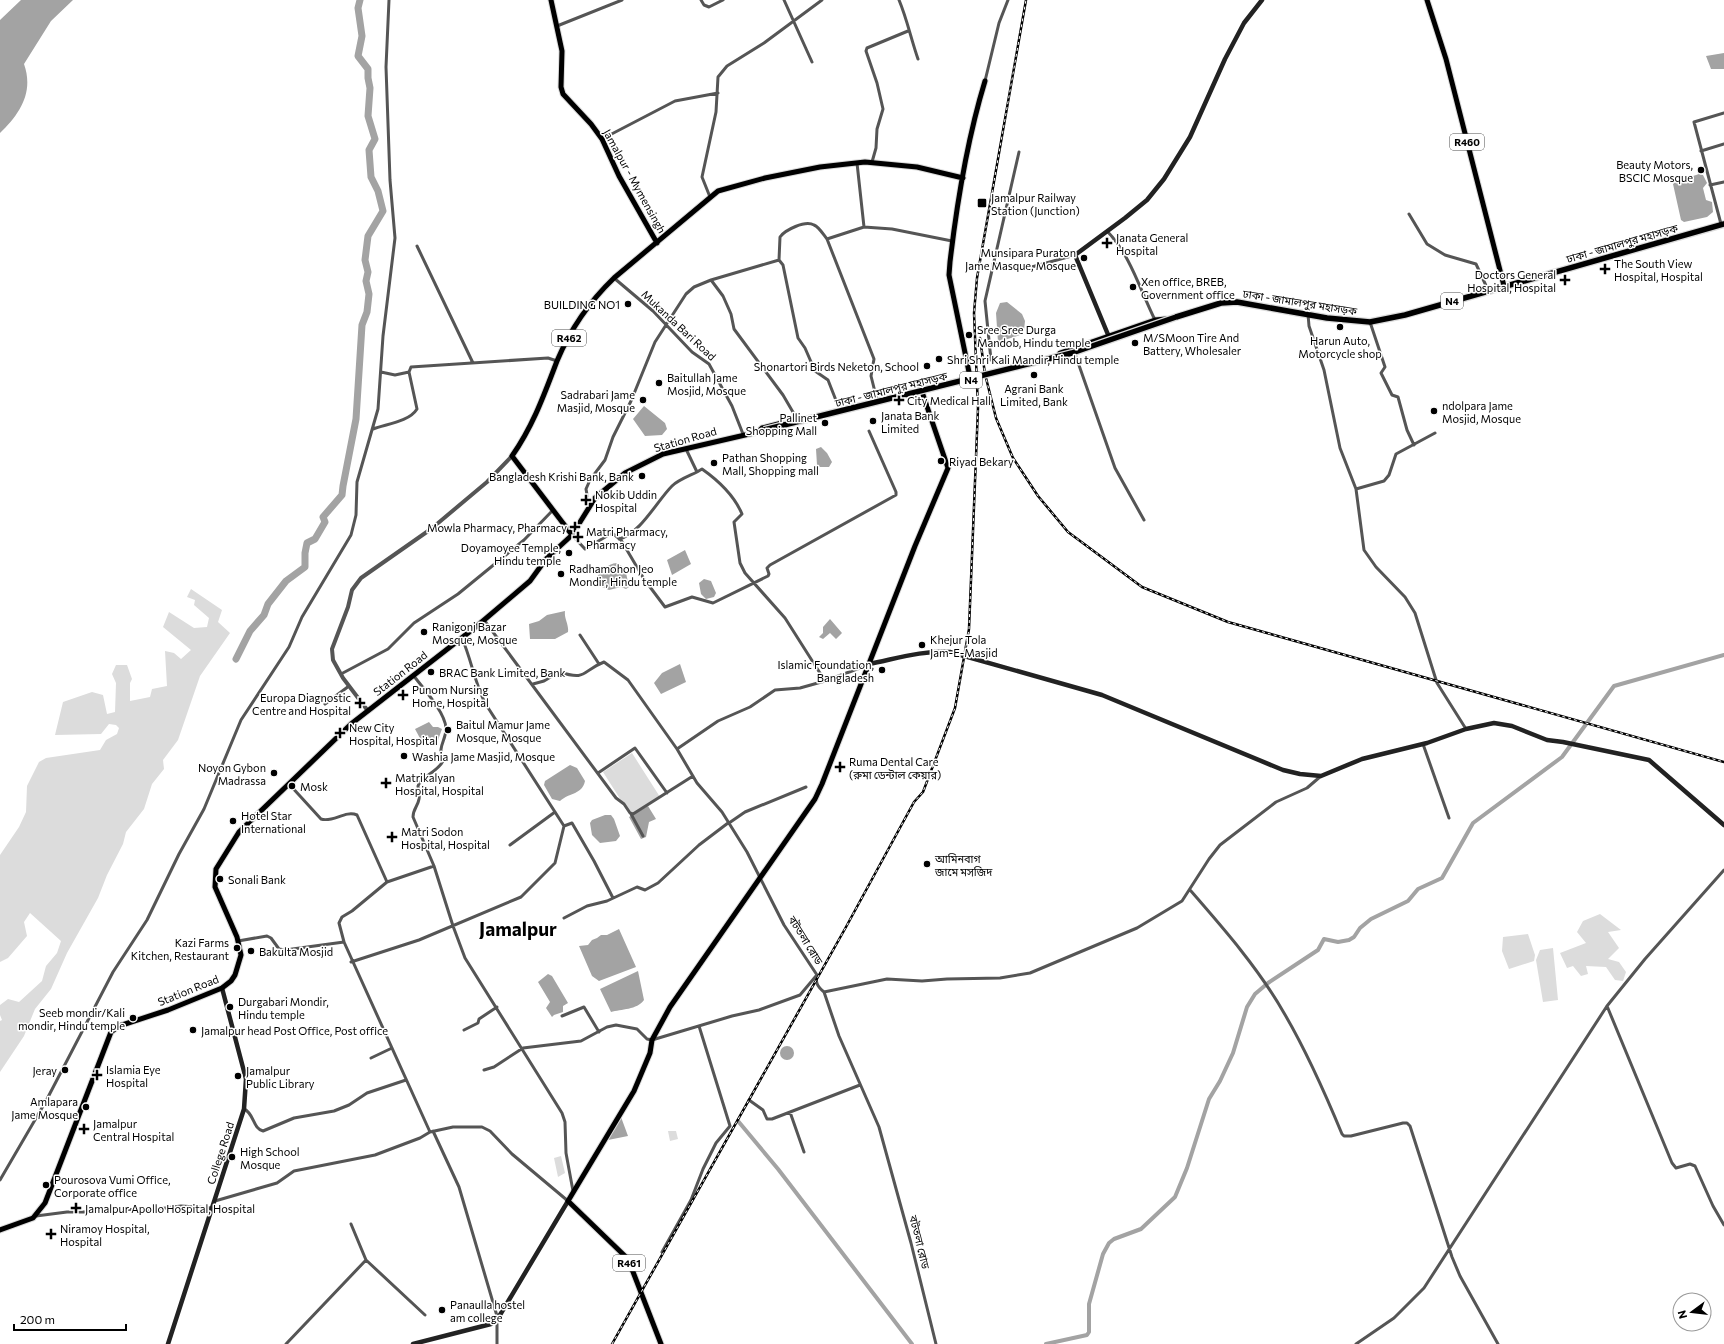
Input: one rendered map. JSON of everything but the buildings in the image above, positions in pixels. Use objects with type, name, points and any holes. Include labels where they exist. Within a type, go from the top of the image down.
[{"type":"highway","name":"ঢাকা - জামালপুর মহাসড়ক","points":[[761,431],[1072,353],[1221,303],[1237,302],[1308,314],[1370,322],[1405,315],[1488,290],[1723,224]]},
{"type":"main road","name":"Jamalpur - Mymensingh","points":[[551,0],[562,52],[561,87],[563,94],[591,124],[602,139],[619,176],[657,243]]},
{"type":"main road","points":[[1109,337],[1075,255],[1147,200],[1164,179],[1190,137],[1231,47],[1244,23],[1262,0]]},
{"type":"main road","name":"R460","points":[[1427,0],[1446,59],[1504,286]]},
{"type":"main road","points":[[970,377],[949,275],[952,241],[963,178],[977,106],[984,81]]},
{"type":"main road","points":[[657,243],[718,191],[765,178],[820,167],[872,162],[917,167],[963,178]]},
{"type":"main road","name":"R462","points":[[512,456],[529,430],[550,383],[557,361],[576,322],[598,293],[657,243]]},
{"type":"main road","name":"Station Road","points":[[36,1216],[45,1203],[111,1032],[119,1026],[168,1010],[222,988],[231,982],[235,975],[240,954],[238,942],[215,888],[216,869],[239,832],[368,711],[412,675],[462,638],[530,581],[546,559],[572,535],[595,498],[625,473],[663,454],[761,431],[762,428],[796,419],[878,400],[1073,350],[1155,320],[1176,317]]},
{"type":"main road","points":[[413,1344],[430,1341],[491,1324],[497,1320],[634,1091],[650,1053],[652,1040],[670,1007],[815,799],[914,546],[948,468],[921,389]]},
{"type":"main road","points":[[512,456],[572,535]]},
{"type":"main road","points":[[869,664],[941,651],[967,656],[1102,695],[1283,770],[1321,776],[1362,759],[1424,744],[1466,730],[1494,724],[1512,726],[1547,740],[1580,745],[1649,760],[1724,825]]},
{"type":"main road","name":"College Road","points":[[168,1344],[244,1109],[246,1079],[222,988]]},
{"type":"main road","name":"R461","points":[[568,1201],[628,1260],[662,1344]]},
{"type":"main road","points":[[0,1230],[36,1216]]},
{"type":"street","points":[[0,1180],[46,1101],[113,972],[147,920],[185,842],[204,809],[241,720],[289,648],[302,617],[351,535],[356,515],[357,482],[378,408],[382,342],[395,238],[390,180],[386,67],[389,0]]},
{"type":"street","points":[[557,26],[622,0]]},
{"type":"street","points":[[701,0],[704,5],[709,7],[723,0]]},
{"type":"street","points":[[784,0],[792,21],[812,62]]},
{"type":"street","points":[[710,197],[702,177],[718,93],[718,77],[727,66],[764,43],[822,0]]},
{"type":"street","points":[[899,0],[906,15],[908,31],[918,59]]},
{"type":"street","points":[[984,81],[999,24],[1008,0]]},
{"type":"street","points":[[872,162],[876,148],[877,129],[883,109],[877,83],[866,51],[867,48],[908,31]]},
{"type":"street","points":[[602,139],[675,101],[718,93]]},
{"type":"street","points":[[1723,224],[1710,185],[1694,122],[1724,113]]},
{"type":"street","points":[[1701,151],[1724,144]]},
{"type":"street","points":[[991,360],[985,301],[1018,152]]},
{"type":"street","points":[[857,163],[864,227]]},
{"type":"street","points":[[1710,185],[1724,182]]},
{"type":"street","points":[[1409,214],[1427,244],[1445,255],[1476,264],[1488,290]]},
{"type":"street","points":[[840,408],[828,380],[816,371],[805,348],[798,338],[783,265],[779,260],[779,240],[785,232],[809,223],[817,227],[827,239],[874,359],[871,376],[878,400]]},
{"type":"street","points":[[827,239],[864,227],[892,229],[952,241]]},
{"type":"street","points":[[1107,231],[1115,239],[1134,270],[1155,320]]},
{"type":"street","points":[[416,246],[473,363]]},
{"type":"street","points":[[993,264],[1028,268],[1075,255]]},
{"type":"street","points":[[589,507],[586,489],[590,480],[605,460],[613,437],[631,401],[646,362],[665,326],[686,294],[694,287],[711,280],[779,260]]},
{"type":"street","name":"Mukanda Bari Road","points":[[614,278],[653,310],[665,326],[692,352],[709,364],[732,406],[743,434]]},
{"type":"street","points":[[711,280],[723,296],[731,314],[734,328],[784,395],[796,419]]},
{"type":"street","points":[[1308,314],[1309,326],[1324,370],[1340,448],[1356,489],[1364,550],[1376,567],[1405,597],[1415,613],[1438,683],[1466,730]]},
{"type":"street","points":[[1370,322],[1385,366],[1381,373],[1392,396],[1398,397],[1407,430],[1414,445]]},
{"type":"street","points":[[1073,350],[1115,468],[1144,520]]},
{"type":"street","points":[[373,429],[403,419],[415,412],[417,409],[409,372],[411,367],[548,358],[557,361]]},
{"type":"street","points":[[381,372],[395,375],[409,372]]},
{"type":"street","points":[[572,535],[585,550],[612,533],[619,539],[665,607],[692,597],[713,603],[768,576],[768,567],[770,565],[896,495],[869,432]]},
{"type":"street","points":[[1356,489],[1384,481],[1389,475],[1396,454],[1435,433]]},
{"type":"street","points":[[686,448],[697,472]]},
{"type":"street","points":[[368,711],[332,660],[332,649],[348,607],[352,590],[361,578],[431,529],[487,482],[512,456]]},
{"type":"street","points":[[619,539],[624,538],[646,518],[674,484],[702,469],[715,478],[738,505],[742,514],[734,522],[740,562],[754,584],[785,618],[825,681]]},
{"type":"street","points":[[341,674],[388,649],[414,623],[458,594],[524,540],[553,510]]},
{"type":"street","points":[[484,620],[616,798],[631,814],[643,836]]},
{"type":"street","points":[[532,684],[544,681],[559,672],[574,677],[581,676],[599,664],[580,635]]},
{"type":"street","points":[[351,962],[419,940],[521,897],[555,863],[564,826],[486,704],[480,692],[471,659],[462,638]]},
{"type":"street","name":"বটতলা রোড","points":[[599,664],[604,662],[628,680],[677,749],[693,776],[722,812],[784,924],[817,975],[816,981],[818,987],[824,992],[839,1036],[879,1127],[912,1243],[936,1344]]},
{"type":"street","points":[[677,749],[718,721],[750,707],[775,690],[800,688],[825,681],[869,664]]},
{"type":"street","points":[[412,675],[432,700],[441,714],[446,727],[440,749],[443,761],[433,774],[420,782],[418,788],[419,801],[413,811],[413,817],[422,833],[465,958],[523,1048],[562,1113],[565,1122],[567,1159],[573,1191]]},
{"type":"street","points":[[325,704],[349,686]]},
{"type":"street","points":[[1424,744],[1449,818]]},
{"type":"street","points":[[598,773],[635,748],[667,793]]},
{"type":"street","points":[[631,814],[693,776]]},
{"type":"street","points":[[824,992],[887,978],[922,981],[1000,978],[1030,972],[1137,928],[1182,901],[1209,859],[1230,836],[1276,802],[1307,788],[1321,776]]},
{"type":"street","points":[[289,784],[321,819],[326,820],[352,813],[357,815],[387,882]]},
{"type":"street","points":[[564,918],[587,906],[613,898],[637,887],[645,890],[658,883],[699,845],[745,812],[806,787]]},
{"type":"street","points":[[510,845],[555,812]]},
{"type":"street","points":[[564,826],[572,823],[613,898]]},
{"type":"street","points":[[434,866],[387,882],[352,912],[342,917],[339,923],[351,962],[406,1080],[459,1187],[497,1320],[497,1344]]},
{"type":"street","points":[[1356,1344],[1394,1318],[1424,1288],[1607,1006],[1645,959],[1724,870]]},
{"type":"street","points":[[1190,890],[1244,955],[1284,1012],[1316,1072],[1344,1136],[1408,1123],[1460,1276],[1498,1344]]},
{"type":"street","points":[[238,942],[267,936],[271,938],[279,949],[285,950],[344,942]]},
{"type":"street","points":[[484,1070],[494,1067],[523,1048],[581,1041],[607,1027],[616,1025],[637,1029],[647,1039],[652,1040],[759,1010],[800,995],[817,975]]},
{"type":"street","points":[[562,1016],[584,1006],[599,1032]]},
{"type":"street","points":[[1607,1006],[1672,1163],[1676,1168],[1690,1164],[1695,1166],[1713,1206],[1724,1225]]},
{"type":"street","points":[[464,1030],[478,1023],[479,1019],[497,1008]]},
{"type":"street","points":[[662,1252],[691,1200],[703,1169],[716,1143],[730,1126],[699,1026]]},
{"type":"street","points":[[371,1058],[392,1048]]},
{"type":"street","points":[[244,1109],[250,1112],[258,1128],[263,1131],[294,1118],[334,1111],[349,1105],[367,1093],[406,1080]]},
{"type":"street","points":[[749,1100],[762,1110],[767,1119],[772,1119],[860,1085]]},
{"type":"street","points":[[790,1112],[804,1152]]},
{"type":"street","points":[[215,1201],[277,1183],[294,1171],[375,1155],[420,1138],[432,1131],[467,1126],[482,1127],[490,1131],[512,1154],[568,1201]]},
{"type":"street","points":[[36,1216],[125,1208],[150,1210],[181,1206],[212,1208]]},
{"type":"street","points":[[351,1224],[366,1260],[425,1315]]},
{"type":"street","points":[[286,1344],[366,1260]]},
{"type":"shaded area","points":[[21,0],[73,0],[51,21],[24,64],[27,74],[27,84],[23,102],[14,118],[0,133],[0,20]]},
{"type":"shaded area","points":[[1724,53],[1724,69],[1711,69],[1706,56]]},
{"type":"shaded area","points":[[1699,174],[1703,175],[1707,183],[1703,188],[1706,200],[1712,202],[1713,212],[1707,217],[1684,222],[1681,220],[1673,184],[1679,179],[1684,179]]},
{"type":"shaded area","points":[[1007,302],[1022,314],[1025,321],[1024,330],[1020,335],[998,342],[996,313],[1000,303]]},
{"type":"shaded area","points":[[644,406],[665,423],[667,429],[662,435],[645,436],[633,419]]},
{"type":"shaded area","points":[[821,447],[827,453],[832,462],[829,467],[820,467],[817,465],[816,449]]},
{"type":"shaded area","points":[[685,550],[691,564],[672,575],[667,560]]},
{"type":"shaded area","points":[[617,563],[625,568],[629,587],[626,589],[621,587],[609,590],[597,585],[596,579],[602,570],[607,566]]},
{"type":"shaded area","points":[[704,579],[711,581],[716,593],[714,597],[706,599],[701,594],[699,583]]},
{"type":"shaded area","points":[[191,589],[222,610],[218,622],[230,633],[200,676],[178,740],[163,760],[164,769],[152,784],[144,809],[126,832],[123,844],[107,875],[98,898],[67,953],[51,989],[35,1009],[24,1036],[0,1072],[0,1021],[2,1020],[0,1015],[0,1005],[8,999],[19,1002],[42,981],[46,966],[57,953],[61,941],[30,913],[24,922],[27,936],[8,958],[0,962],[0,855],[19,827],[26,812],[27,786],[39,762],[46,758],[100,750],[106,740],[117,734],[119,728],[116,725],[109,724],[101,734],[55,735],[63,702],[92,692],[103,695],[107,714],[115,712],[116,683],[112,674],[116,665],[127,665],[132,679],[130,683],[130,701],[150,697],[152,689],[167,686],[165,651],[174,653],[181,659],[191,650],[163,627],[169,612],[194,628],[207,627],[209,618],[194,605],[195,600],[187,597]]},
{"type":"shaded area","points":[[565,611],[568,632],[555,639],[530,639],[529,624],[539,621],[547,615]]},
{"type":"shaded area","points":[[830,619],[842,633],[836,639],[830,633],[823,639],[819,637],[823,633],[823,627]]},
{"type":"shaded area","points":[[680,664],[686,682],[661,694],[654,683],[662,673]]},
{"type":"shaded area","points":[[429,722],[433,727],[442,729],[438,740],[432,737],[422,742],[415,729]]},
{"type":"shaded area","points":[[632,753],[660,797],[631,816],[603,772]]},
{"type":"shaded area","points":[[570,765],[577,768],[585,781],[583,786],[578,791],[560,801],[552,799],[544,785],[545,781]]},
{"type":"shaded area","points":[[648,806],[656,819],[649,822],[646,837],[641,839],[629,817]]},
{"type":"shaded area","points":[[605,815],[611,815],[614,819],[620,836],[616,841],[600,843],[592,835],[590,823],[592,820]]},
{"type":"shaded area","points":[[1600,914],[1621,930],[1608,932],[1619,948],[1608,959],[1619,962],[1626,972],[1623,981],[1615,980],[1606,967],[1586,966],[1588,974],[1581,976],[1573,966],[1567,968],[1560,953],[1586,943],[1577,932],[1583,921]]},
{"type":"shaded area","points":[[619,929],[636,967],[599,981],[592,976],[579,946],[588,945],[592,940],[601,935],[607,935]]},
{"type":"shaded area","points":[[1528,934],[1535,955],[1534,961],[1509,969],[1502,951],[1503,937]]},
{"type":"shaded area","points":[[1553,948],[1558,1000],[1543,1002],[1536,960],[1540,950]]},
{"type":"shaded area","points":[[638,971],[644,1000],[637,1006],[611,1012],[600,989]]},
{"type":"shaded area","points":[[548,974],[552,976],[568,1003],[563,1006],[563,1012],[552,1017],[546,1008],[550,1002],[538,982]]},
{"type":"shaded area","points":[[784,1046],[790,1046],[794,1050],[794,1056],[790,1060],[784,1060],[780,1056],[780,1050]]},
{"type":"shaded area","points":[[621,1117],[628,1136],[608,1140]]},
{"type":"shaded area","points":[[668,1131],[676,1131],[678,1139],[670,1141]]},
{"type":"shaded area","points":[[561,1156],[565,1173],[558,1177],[554,1158]]},
{"type":"waterway","points":[[236,659],[250,631],[264,615],[268,604],[286,581],[305,567],[307,543],[315,539],[325,522],[323,517],[342,495],[356,419],[362,325],[367,312],[369,294],[366,281],[368,272],[365,260],[368,236],[383,211],[378,191],[371,177],[369,150],[375,139],[368,116],[370,88],[368,69],[358,56],[362,36],[358,8],[360,0]]},
{"type":"waterway","points":[[1046,1344],[1087,1335],[1089,1332],[1089,1304],[1103,1254],[1109,1243],[1114,1239],[1141,1229],[1175,1197],[1187,1168],[1209,1099],[1220,1081],[1233,1053],[1247,1007],[1255,994],[1268,983],[1318,950],[1324,939],[1338,942],[1349,940],[1354,937],[1360,928],[1371,919],[1408,901],[1418,889],[1442,878],[1473,823],[1562,757],[1614,686],[1724,655]]},
{"type":"waterway","points":[[738,1121],[778,1169],[912,1344]]},
{"type":"railway","points":[[612,1344],[846,927],[914,802],[923,792],[955,708],[969,629],[978,408],[974,313],[977,278],[1026,0]]},
{"type":"railway","points":[[980,338],[985,374],[996,418],[1013,458],[1038,496],[1068,532],[1142,587],[1228,622],[1724,762]]},
{"type":"place","name":"Beauty Motors, BSCIC Mosque","points":[[1701,170]]},
{"type":"place","name":"Jamalpur Railway Station (Junction)","points":[[982,203]]},
{"type":"place","name":"Janata General Hospital","points":[[1107,243]]},
{"type":"place","name":"Munsipara Puraton Jame Masque, Mosque","points":[[1084,258]]},
{"type":"place","name":"The South View Hospital, Hospital","points":[[1605,269]]},
{"type":"place","name":"Doctors General Hospital, Hospital","points":[[1565,280]]},
{"type":"place","name":"Xen office, BREB, Government office","points":[[1133,287]]},
{"type":"place","name":"BUILDING NO1","points":[[628,304]]},
{"type":"place","name":"Harun Auto, Motorcycle shop","points":[[1340,327]]},
{"type":"place","name":"Sree Sree Durga Mandob, Hindu temple","points":[[969,335]]},
{"type":"place","name":"M/SMoon Tire And Battery, Wholesaler","points":[[1135,343]]},
{"type":"place","name":"Shri Shri Kali Mandir, Hindu temple","points":[[939,359]]},
{"type":"place","name":"Shonartori Birds Neketon, School","points":[[927,366]]},
{"type":"place","name":"Agrani Bank Limited, Bank","points":[[1034,375]]},
{"type":"place","name":"Baitullah Jame Mosjid, Mosque","points":[[659,383]]},
{"type":"place","name":"Sadrabari Jame Masjid, Mosque","points":[[643,400]]},
{"type":"place","name":"City Medical Hall","points":[[899,400]]},
{"type":"place","name":"ndolpara Jame Mosjid, Mosque","points":[[1434,411]]},
{"type":"place","name":"Janata Bank Limited","points":[[873,421]]},
{"type":"place","name":"Pallinet Shopping Mall","points":[[825,423]]},
{"type":"place","name":"Riyad Bekary","points":[[941,461]]},
{"type":"place","name":"Pathan Shopping Mall, Shopping mall","points":[[714,463]]},
{"type":"place","name":"Bangladesh Krishi Bank, Bank","points":[[642,476]]},
{"type":"place","name":"Nokib Uddin Hospital","points":[[586,500]]},
{"type":"place","name":"Mowla Pharmacy, Pharmacy","points":[[575,527]]},
{"type":"place","name":"Matri Pharmacy, Pharmacy","points":[[578,537]]},
{"type":"place","name":"Doyamoyee Temple, Hindu temple","points":[[569,553]]},
{"type":"place","name":"Radhamohon Jeo Mondir, Hindu temple","points":[[561,574]]},
{"type":"place","name":"Ranigonj Bazar Mosque, Mosque","points":[[424,632]]},
{"type":"place","name":"Khejur Tola Jam-E-Masjid","points":[[922,645]]},
{"type":"place","name":"Islamic Foundation, Bangladesh","points":[[882,670]]},
{"type":"place","name":"BRAC Bank Limited, Bank","points":[[431,672]]},
{"type":"place","name":"Punom Nursing Home, Hospital","points":[[403,695]]},
{"type":"place","name":"Europa Diagnostic Centre and Hospital","points":[[360,703]]},
{"type":"place","name":"Baitul Mamur Jame Mosque, Mosque","points":[[448,730]]},
{"type":"place","name":"New City Hospital, Hospital","points":[[340,733]]},
{"type":"place","name":"Washia Jame Masjid, Mosque","points":[[404,756]]},
{"type":"place","name":"Ruma Dental Care (রুমা ডেন্টাল কেয়ার)","points":[[840,767]]},
{"type":"place","name":"Noyon Gybon Madrassa","points":[[274,773]]},
{"type":"place","name":"Matrikalyan Hospital, Hospital","points":[[386,783]]},
{"type":"place","name":"Mosk","points":[[292,786]]},
{"type":"place","name":"Hotel Star International","points":[[233,821]]},
{"type":"place","name":"Matri Sodon Hospital, Hospital","points":[[392,837]]},
{"type":"place","name":"আমিনবাগ জামে মসজিদ","points":[[927,864]]},
{"type":"place","name":"Sonali Bank","points":[[220,879]]},
{"type":"place","name":"Kazi Farms Kitchen, Restaurant","points":[[237,948]]},
{"type":"place","name":"Bakulta Mosjid","points":[[251,951]]},
{"type":"place","name":"Durgabari Mondir, Hindu temple","points":[[230,1007]]},
{"type":"place","name":"Seeb mondir/Kali mondir, Hindu temple","points":[[133,1018]]},
{"type":"place","name":"Jamalpur head Post Office, Post office","points":[[193,1030]]},
{"type":"place","name":"Jeray","points":[[65,1070]]},
{"type":"place","name":"Islamia Eye Hospital","points":[[97,1075]]},
{"type":"place","name":"Jamalpur Public Library","points":[[238,1076]]},
{"type":"place","name":"Amlapara Jame Mosque","points":[[86,1107]]},
{"type":"place","name":"Jamalpur Central Hospital","points":[[84,1129]]},
{"type":"place","name":"High School Mosque","points":[[232,1157]]},
{"type":"place","name":"Pourosova Vumi Office, Corporate office","points":[[46,1185]]},
{"type":"place","name":"Jamalpur Apollo Hospital, Hospital","points":[[76,1208]]},
{"type":"place","name":"Niramoy Hospital, Hospital","points":[[51,1234]]},
{"type":"place","name":"Panaulla hostel am college","points":[[442,1310]]},
{"type":"district","name":"Jamalpur","points":[[518,928]]}]
